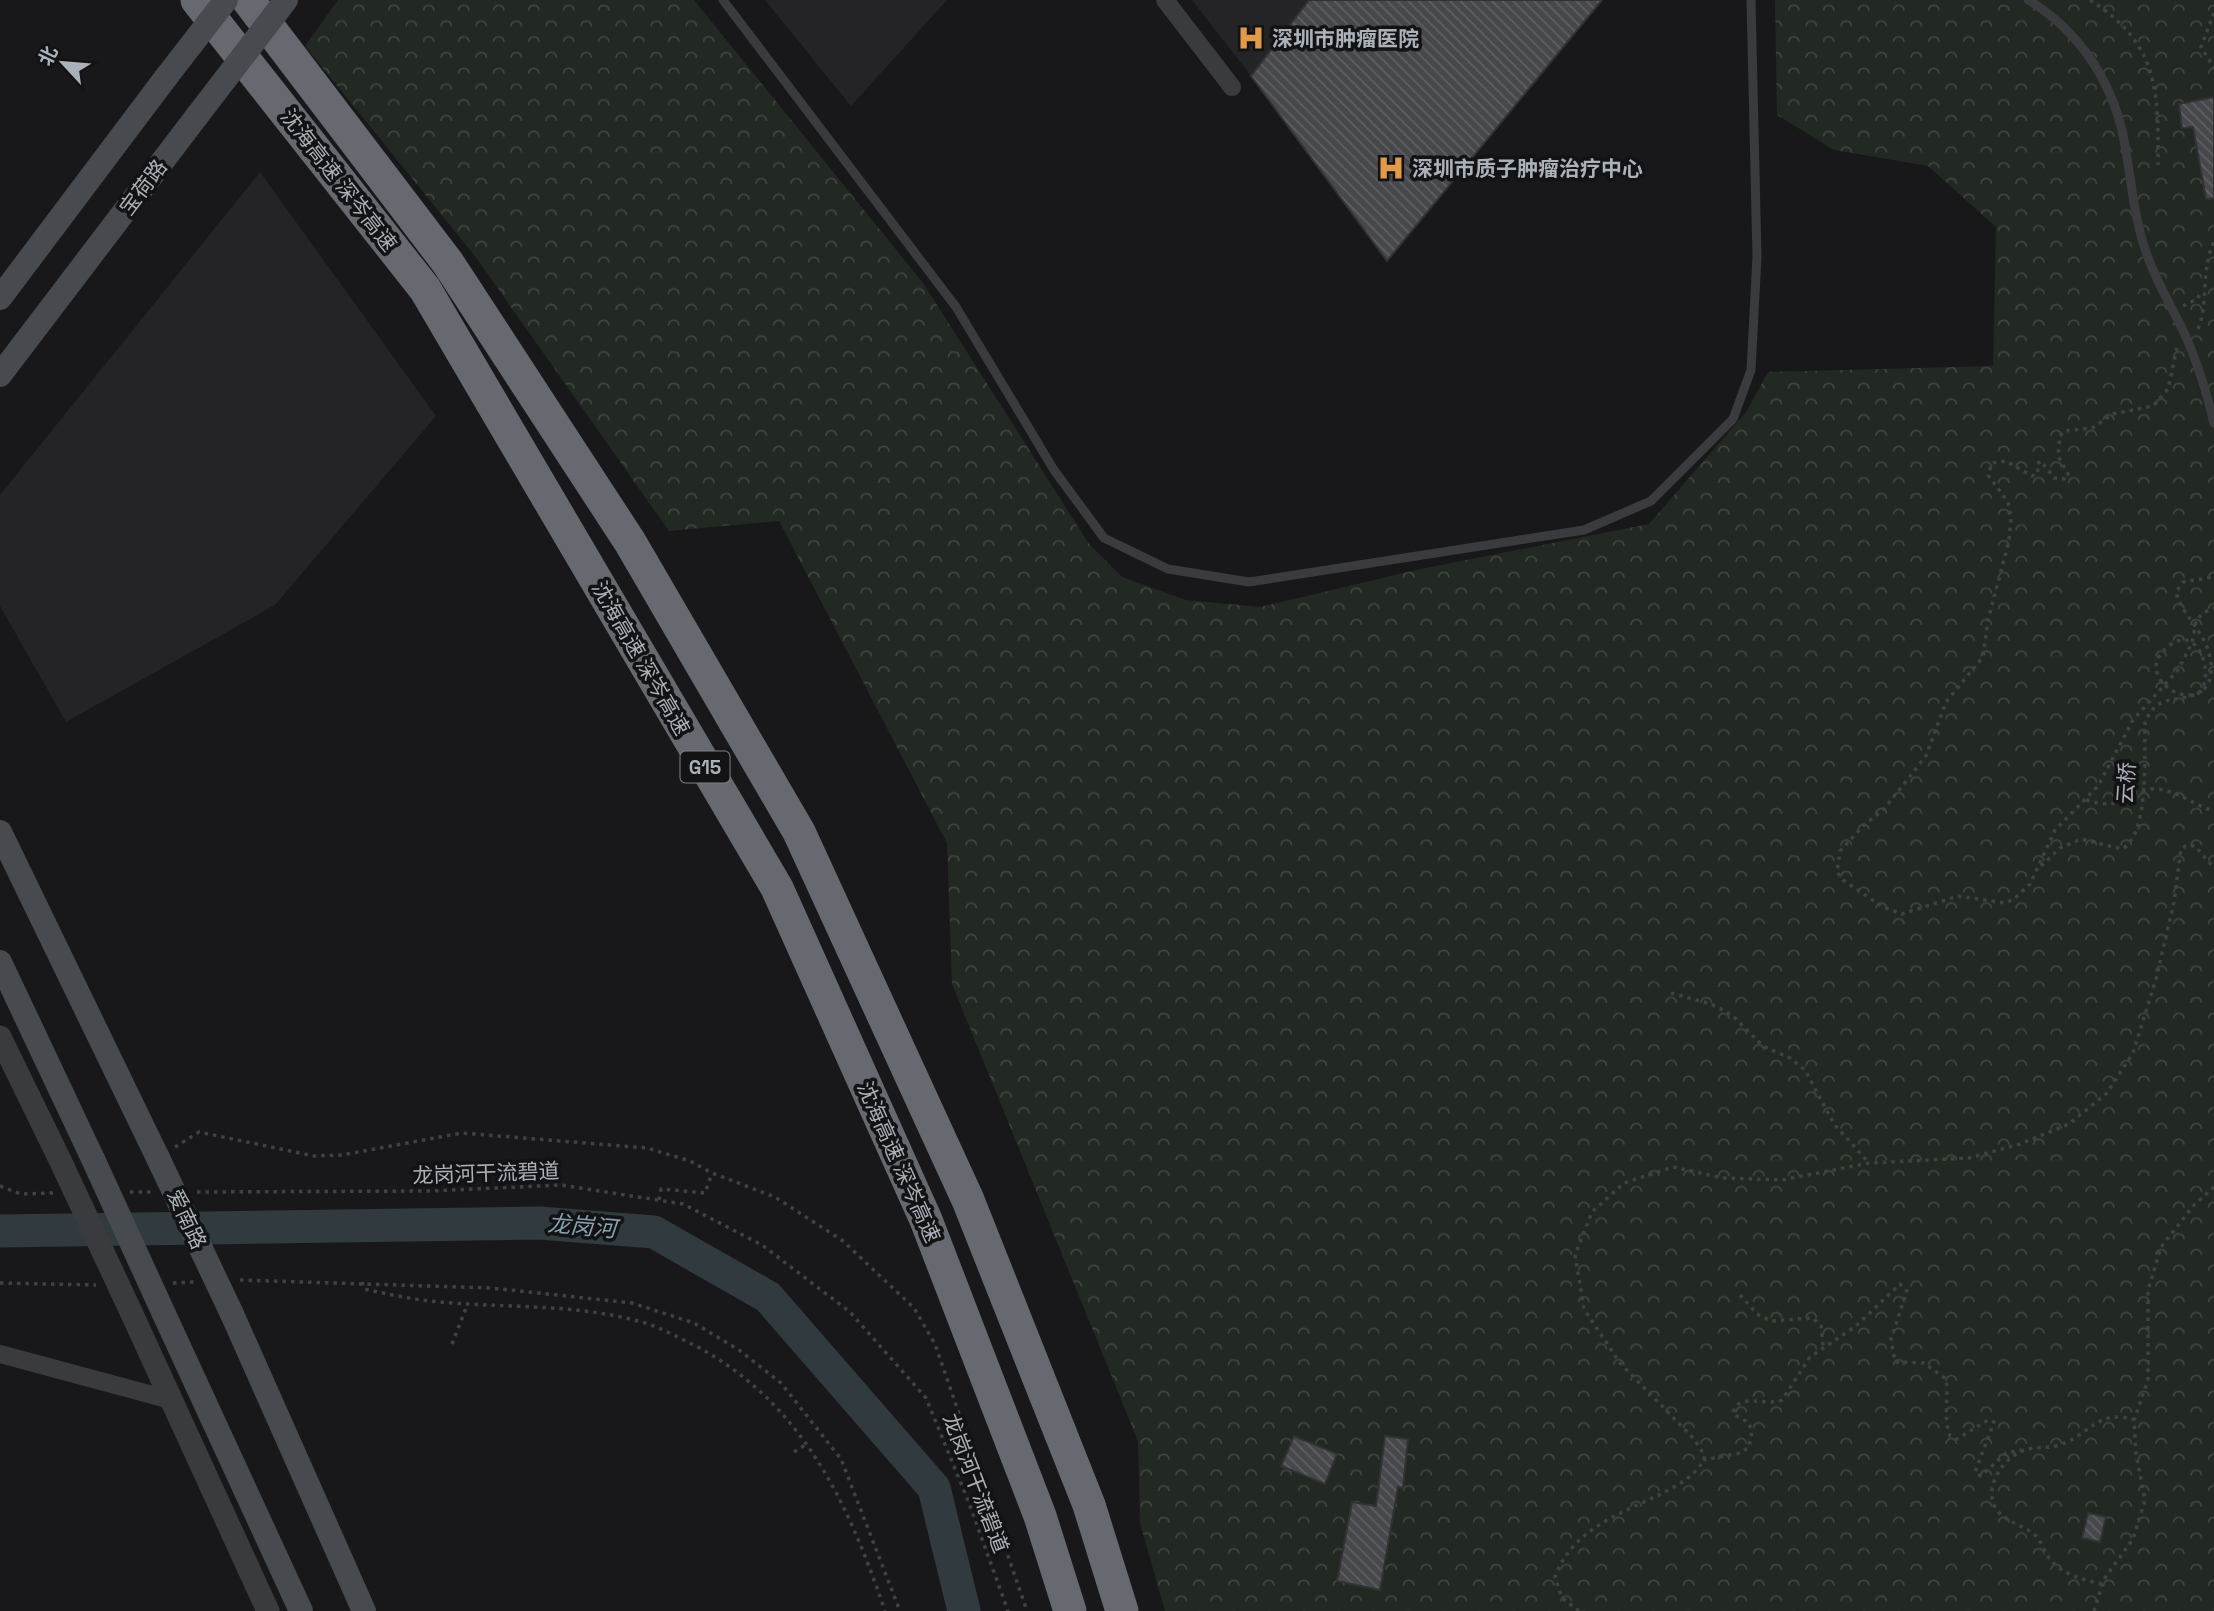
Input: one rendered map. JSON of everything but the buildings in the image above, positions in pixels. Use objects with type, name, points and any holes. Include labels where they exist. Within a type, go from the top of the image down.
[{"type":"highway","name":"沈海高速 深岑高速","points":[[197,0],[425,289],[777,888],[926,1220],[1040,1516],[1070,1611]]},
{"type":"highway","name":"沈海高速 深岑高速","points":[[248,0],[455,274],[630,542],[799,832],[968,1200],[1089,1505],[1122,1611]]},
{"type":"main road","points":[[0,298],[226,0]]},
{"type":"main road","name":"宝荷路","points":[[0,375],[286,0]]},
{"type":"main road","name":"爱南路","points":[[0,832],[232,1314],[364,1611]]},
{"type":"main road","points":[[0,962],[301,1611]]},
{"type":"street","points":[[1165,0],[1232,87]]},
{"type":"street","points":[[0,1037],[132,1314],[268,1611]]},
{"type":"street","points":[[0,1354],[171,1400]]},
{"type":"lane","points":[[723,0],[956,307],[1054,470],[1104,538],[1168,569],[1249,582],[1584,530],[1651,501],[1732,419],[1751,370],[1757,257],[1751,0]]},
{"type":"lane","points":[[2028,0],[2048,12],[2073,35],[2094,63],[2113,101],[2122,132],[2131,197],[2139,229],[2151,265],[2187,340],[2214,423]]},
{"type":"path","points":[[2090,0],[2128,33],[2149,61],[2158,95],[2158,165]]},
{"type":"path","points":[[2214,13],[2201,47],[2214,68]]},
{"type":"path","points":[[2214,241],[2202,290],[2202,320],[2197,330],[2178,347],[2168,389],[2152,406],[2113,414],[2092,428],[2064,431],[2056,449],[2068,474],[2067,479],[2054,478],[2041,461],[2037,464],[2038,473],[2032,476],[2006,461],[1992,463],[1988,475],[2008,502],[2011,519],[2009,541],[1988,620],[1983,657],[1946,702],[1926,756],[1884,809],[1863,826],[1840,851],[1837,872],[1843,880],[1883,907],[1902,914],[1958,896],[2005,903],[2014,899],[2030,884],[2055,830],[2098,786],[2133,720],[2187,655],[2196,621],[2203,613],[2214,608]]},
{"type":"path","points":[[2171,305],[2189,304],[2202,290]]},
{"type":"path","name":"云桥","points":[[2040,866],[2072,841],[2088,839],[2122,849],[2132,841],[2141,805],[2145,723],[2150,712],[2166,699],[2197,694],[2206,687],[2212,676],[2212,663],[2207,653],[2201,646],[2181,641],[2171,644],[2159,661],[2159,679],[2165,688],[2185,694],[2196,693],[2205,687],[2211,676],[2211,663],[2210,655],[2208,646],[2176,592],[2183,582],[2214,577]]},
{"type":"path","points":[[2087,800],[2103,805],[2121,804],[2137,792],[2166,790],[2214,811]]},
{"type":"path","points":[[1579,1611],[1562,1598],[1555,1577],[1581,1537],[1612,1516],[1694,1476],[1704,1455],[1700,1446],[1620,1363],[1584,1309],[1575,1255],[1592,1212],[1624,1183],[1673,1167],[1723,1178],[1782,1180],[1869,1163],[1969,1158],[2020,1144],[2069,1124],[2107,1093],[2133,1053],[2157,979],[2174,902],[2181,849],[2187,845],[2195,846],[2214,868]]},
{"type":"path","points":[[1671,993],[1710,1004],[1732,1016],[1757,1041],[1790,1058],[1805,1070],[1834,1124],[1869,1163]]},
{"type":"path","points":[[157,1156],[199,1132],[314,1156],[342,1156],[462,1133],[647,1148],[690,1160],[712,1173],[775,1197],[843,1241],[914,1308],[935,1344],[1027,1611]]},
{"type":"path","points":[[659,1200],[661,1189],[705,1193],[712,1173]]},
{"type":"path","name":"龙岗河干流碧道","points":[[185,1192],[431,1191],[561,1185],[683,1204],[762,1245],[850,1312],[926,1398],[969,1503],[1008,1611]]},
{"type":"path","points":[[0,1186],[21,1194],[62,1193]]},
{"type":"path","points":[[2094,1611],[2102,1584],[2133,1539],[2145,1500],[2136,1454],[2134,1420],[2148,1380],[2148,1290],[2161,1247],[2194,1205],[2214,1187]]},
{"type":"path","points":[[117,1193],[158,1192]]},
{"type":"path","points":[[231,1281],[362,1282],[491,1288],[632,1303],[694,1323],[717,1336],[782,1383],[841,1459],[900,1611]]},
{"type":"path","points":[[164,1283],[204,1282]]},
{"type":"path","points":[[362,1282],[364,1289],[422,1300],[604,1314],[638,1321],[667,1331],[713,1355],[748,1381],[791,1422],[808,1443],[832,1482],[869,1563],[885,1611]]},
{"type":"path","points":[[0,1283],[98,1285]]},
{"type":"path","points":[[1703,1460],[1740,1453],[1749,1447],[1754,1438],[1752,1431],[1748,1422],[1733,1414],[1734,1408],[1739,1403],[1775,1403],[1782,1400],[1803,1364],[1872,1312],[1896,1286],[1905,1286],[1907,1298],[1891,1339],[1895,1362],[1924,1363],[1946,1379],[1949,1396],[1947,1428],[1950,1436],[1957,1439],[1988,1420],[1994,1422],[1975,1472],[1981,1476],[2006,1453],[2059,1446],[2108,1417],[2119,1415],[2134,1420]]},
{"type":"path","points":[[1740,1295],[1757,1314],[1771,1321],[1812,1318],[1821,1326],[1823,1347]]},
{"type":"path","points":[[452,1344],[468,1303]]},
{"type":"path","points":[[794,1452],[808,1443]]},
{"type":"path","points":[[2022,1450],[1997,1476],[1992,1486],[1995,1505],[2008,1519],[2037,1537],[2057,1566],[2068,1574],[2102,1584]]},
{"type":"shaded area","points":[[765,0],[947,0],[851,106]]},
{"type":"shaded area","name":"深圳市肿瘤医院","points":[[1192,0],[1309,0],[1251,76]]},
{"type":"shaded area","points":[[260,172],[436,416],[275,605],[66,722],[0,606],[0,495]]},
{"type":"green space","points":[[338,0],[694,0],[923,283],[1089,544],[1122,577],[1186,600],[1260,607],[1416,570],[1649,524],[1747,411],[1768,372],[1993,366],[1996,227],[1928,166],[1834,150],[1777,115],[1775,0],[2214,0],[2214,1611],[1165,1611],[1140,1523],[1138,1441],[952,984],[947,843],[779,521],[669,531],[475,256],[305,46]]},
{"type":"waterway","name":"龙岗河","points":[[0,1231],[539,1223],[654,1232],[768,1297],[934,1488],[964,1611]]},
{"type":"place","name":"深圳市肿瘤医院","points":[[1251,38]]},
{"type":"place","name":"深圳市质子肿瘤治疗中心","points":[[1391,168]]}]
